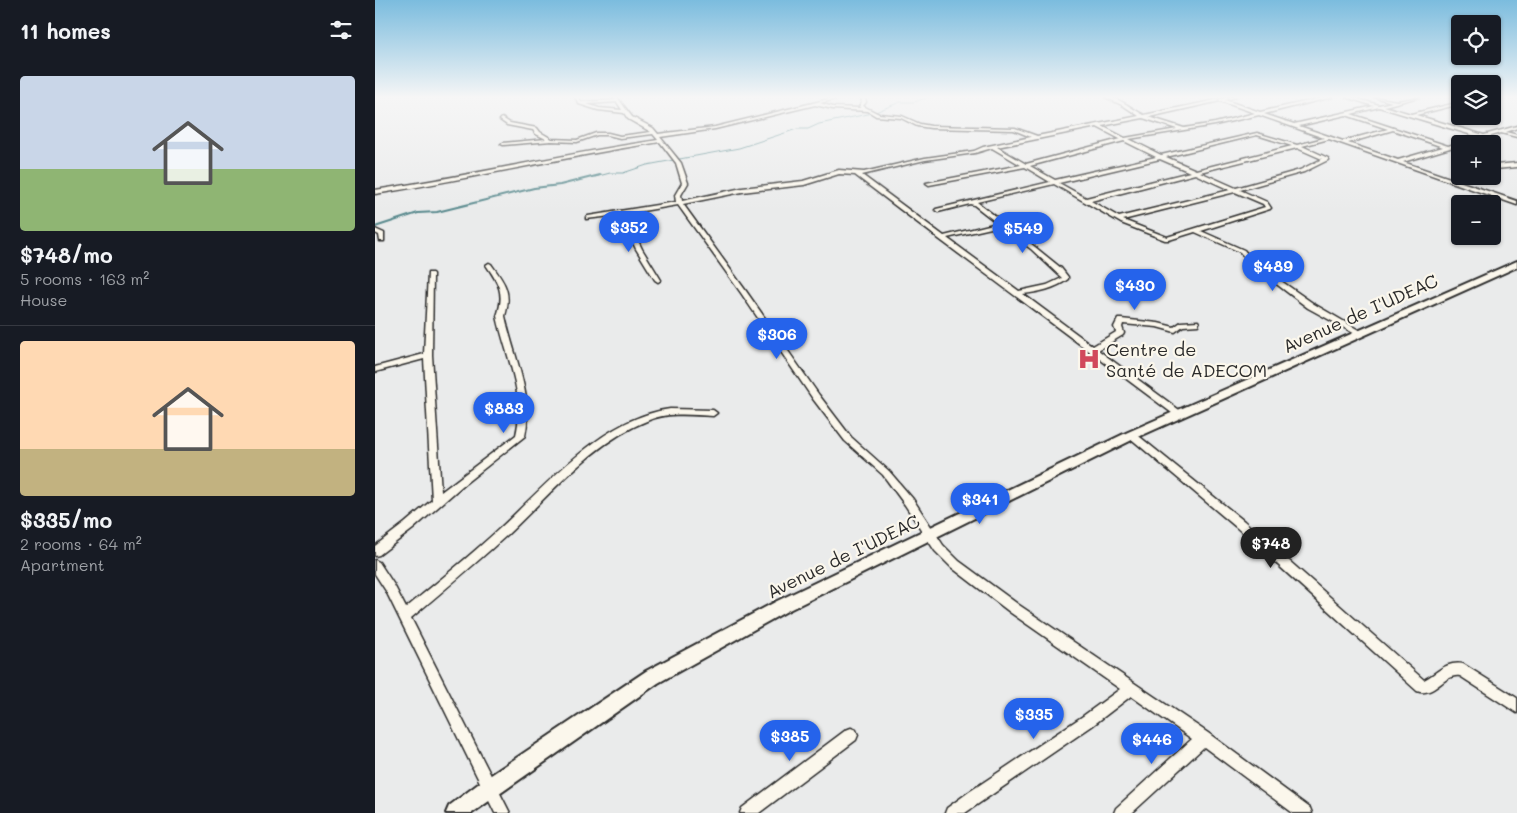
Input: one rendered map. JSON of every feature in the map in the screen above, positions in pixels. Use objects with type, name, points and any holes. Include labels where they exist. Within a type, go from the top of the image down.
[{"type":"main road","name":"Avenue de I'UDEAC","points":[[456,813],[489,788],[660,673],[766,615],[1132,435],[1516,266]]},
{"type":"street","points":[[542,135],[551,140]]},
{"type":"street","points":[[503,144],[551,140],[577,141],[593,135]]},
{"type":"street","points":[[612,135],[620,137],[657,137]]},
{"type":"street","points":[[375,192],[431,184],[670,135]]},
{"type":"street","points":[[1030,135],[1035,137]]},
{"type":"street","points":[[588,218],[679,204],[742,190],[804,183],[839,172],[864,174],[925,160],[975,152],[992,146],[1045,135]]},
{"type":"street","points":[[992,146],[1118,219],[1163,238],[1197,231],[1269,208],[1265,202],[1115,135]]},
{"type":"street","points":[[929,183],[1028,166],[1125,140],[1152,135]]},
{"type":"street","points":[[938,210],[1053,181],[1253,135]]},
{"type":"street","points":[[1118,219],[1235,190],[1310,168],[1326,159],[1297,146],[1260,135]]},
{"type":"street","points":[[1320,135],[1517,203]]},
{"type":"street","points":[[1341,143],[1371,135]]},
{"type":"street","points":[[1411,135],[1449,147]]},
{"type":"street","points":[[657,137],[676,160],[685,183],[678,195],[679,204],[848,439],[886,473],[909,502],[939,548],[955,564],[1015,609],[1203,738],[1305,813]]},
{"type":"street","points":[[1087,200],[1329,138]]},
{"type":"street","points":[[1397,162],[1449,147]]},
{"type":"street","points":[[1501,166],[1517,165]]},
{"type":"street","points":[[855,173],[941,238],[1019,293],[1179,414]]},
{"type":"street","points":[[970,202],[976,204],[1038,254],[1052,262],[1066,278],[1053,287],[1037,288],[1019,293]]},
{"type":"street","points":[[622,214],[639,249],[658,280]]},
{"type":"street","points":[[941,238],[1000,224]]},
{"type":"street","points":[[375,231],[382,234],[382,240]]},
{"type":"street","points":[[1197,231],[1242,251],[1252,264],[1311,306],[1359,334]]},
{"type":"street","points":[[375,552],[520,436],[525,427],[523,403],[501,316],[506,302],[505,292],[489,265]]},
{"type":"street","points":[[430,274],[427,355],[437,502]]},
{"type":"street","points":[[1094,349],[1121,333],[1118,327],[1121,321],[1159,325],[1175,330],[1181,324],[1195,323]]},
{"type":"street","points":[[375,370],[427,355]]},
{"type":"street","points":[[405,617],[561,478],[621,431],[645,418],[658,414],[673,412],[713,413]]},
{"type":"street","points":[[1132,435],[1240,524],[1422,687],[1427,686],[1449,670],[1455,668],[1463,670],[1517,706]]},
{"type":"street","points":[[375,566],[390,588],[503,813]]},
{"type":"street","points":[[952,813],[994,783],[1104,711],[1131,688]]},
{"type":"street","points":[[747,813],[851,735]]},
{"type":"street","points":[[1121,813],[1203,738]]},
{"type":"waterway","points":[[595,177],[610,173],[623,173],[647,165],[739,148],[779,135]]},
{"type":"waterway","points":[[375,227],[418,213],[437,212],[534,188],[560,185],[600,175]]},
{"type":"place","name":"Centre de Santé de ADECOM","points":[[1089,359]]}]
